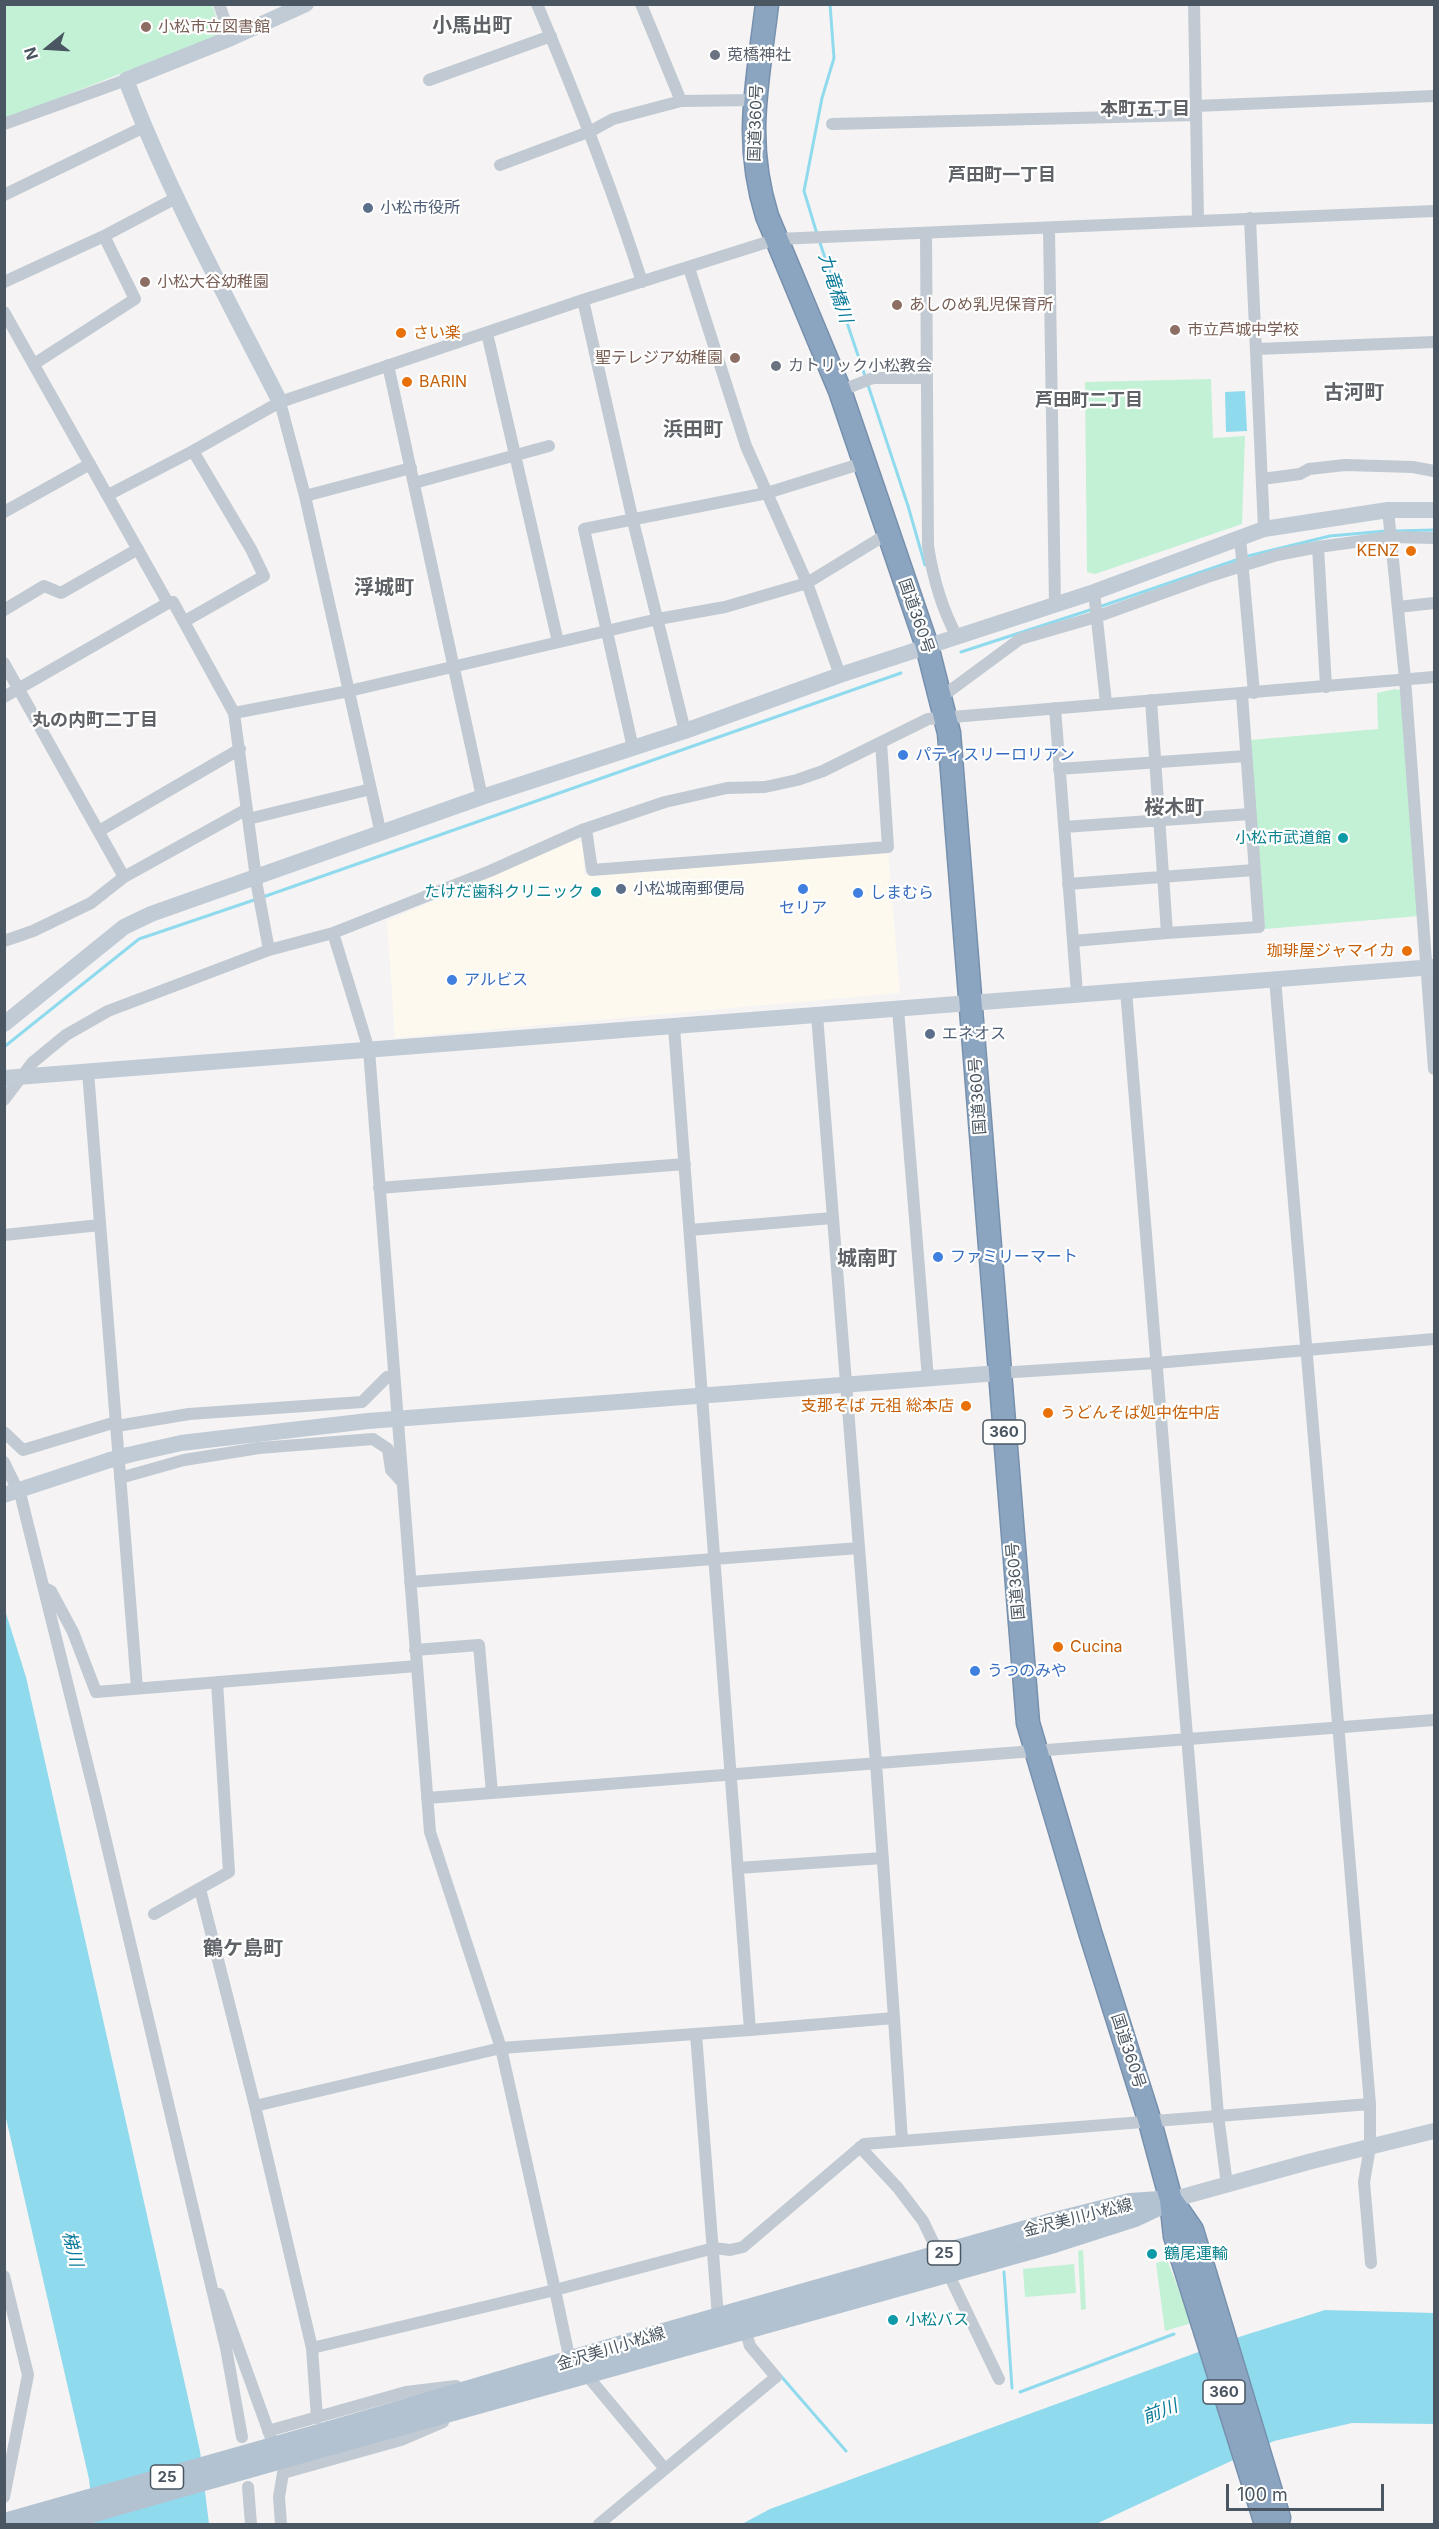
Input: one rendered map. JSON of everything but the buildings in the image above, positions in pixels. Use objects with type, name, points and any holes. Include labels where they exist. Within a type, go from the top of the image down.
[{"type":"highway","name":"国道360号","points":[[767,4],[755,100],[753,144],[756,175],[767,216],[777,239],[849,387],[863,463],[927,646],[951,749],[1027,1712],[1035,1750],[1150,2122],[1171,2200],[1175,2236],[1205,2305],[1259,2474],[1281,2524]]},
{"type":"highway","name":"国道360号","points":[[1259,2474],[1266,2524]]},
{"type":"main road","name":"金沢美川小松線","points":[[4,2523],[325,2431],[509,2387],[578,2367],[718,2317],[940,2254],[1130,2204],[1171,2200]]},
{"type":"main road","name":"金沢美川小松線","points":[[578,2367],[745,2330],[947,2274],[1125,2221],[1171,2200]]},
{"type":"main road","name":"金沢美川小松線","points":[[52,2524],[325,2431]]},
{"type":"street","points":[[219,4],[231,38]]},
{"type":"street","points":[[4,124],[126,80],[231,38],[306,4]]},
{"type":"street","points":[[537,4],[591,131],[615,196],[642,282]]},
{"type":"street","points":[[641,4],[681,101]]},
{"type":"street","points":[[1194,4],[1198,220]]},
{"type":"street","points":[[429,80],[551,36]]},
{"type":"street","points":[[126,80],[176,198],[280,402],[305,496],[381,834]]},
{"type":"street","points":[[832,124],[1196,111],[1434,96]]},
{"type":"street","points":[[500,165],[591,131],[613,119],[681,101],[755,100]]},
{"type":"street","points":[[4,195],[144,127]]},
{"type":"street","points":[[4,282],[104,236],[176,198]]},
{"type":"street","points":[[108,495],[193,452],[280,402],[583,300],[777,239],[1434,211]]},
{"type":"street","points":[[1250,218],[1264,529]]},
{"type":"street","points":[[1049,229],[1054,604]]},
{"type":"street","points":[[926,233],[928,546],[934,581],[947,618],[957,637]]},
{"type":"street","points":[[34,364],[135,299],[104,236]]},
{"type":"street","points":[[689,268],[734,414],[807,583],[840,675]]},
{"type":"street","points":[[583,300],[632,520],[685,731]]},
{"type":"street","points":[[5,313],[168,603]]},
{"type":"street","points":[[487,333],[558,642]]},
{"type":"street","points":[[1257,349],[1434,342]]},
{"type":"street","points":[[388,365],[482,797]]},
{"type":"street","points":[[849,387],[873,378],[927,378]]},
{"type":"street","points":[[414,483],[549,446]]},
{"type":"street","points":[[185,621],[264,576],[251,549],[193,452]]},
{"type":"street","points":[[633,748],[584,529],[767,493],[863,463]]},
{"type":"street","points":[[4,512],[90,464]]},
{"type":"street","points":[[1262,479],[1300,474],[1309,469],[1345,465],[1413,467],[1434,471]]},
{"type":"street","points":[[305,496],[411,468]]},
{"type":"street","points":[[1388,510],[1430,967],[1434,1069]]},
{"type":"street","points":[[4,1024],[124,927],[151,914],[256,881],[482,797],[685,731],[840,675],[1094,591],[1264,529],[1388,510],[1434,510]]},
{"type":"street","points":[[234,713],[349,691],[658,619],[725,607],[807,583],[887,534]]},
{"type":"street","points":[[1072,941],[1259,927],[1246,756],[1248,694],[1240,537]]},
{"type":"street","points":[[4,1100],[10,1078],[66,1035],[108,1011],[269,950],[333,933],[490,871],[586,829],[665,802],[727,788],[765,787],[797,780],[928,719],[1020,639],[1096,617],[1277,555],[1391,537],[1434,538]]},
{"type":"street","points":[[1318,547],[1326,687]]},
{"type":"street","points":[[4,610],[44,586],[61,593],[138,549]]},
{"type":"street","points":[[1094,591],[1106,703]]},
{"type":"street","points":[[4,697],[173,602],[234,713],[256,881],[269,950]]},
{"type":"street","points":[[1398,607],[1434,603]]},
{"type":"street","points":[[4,663],[124,877]]},
{"type":"street","points":[[943,708],[1055,708],[1434,677]]},
{"type":"street","points":[[1150,700],[1167,933]]},
{"type":"street","points":[[1055,708],[1077,993]]},
{"type":"street","points":[[586,829],[592,870],[888,847],[880,742]]},
{"type":"street","points":[[99,831],[240,749]]},
{"type":"street","points":[[1059,770],[1246,756]]},
{"type":"street","points":[[4,941],[33,931],[92,903],[124,877],[248,814],[371,789]]},
{"type":"street","points":[[1064,827],[1250,814]]},
{"type":"street","points":[[1068,884],[1254,870]]},
{"type":"street","points":[[333,933],[369,1050],[430,1832],[501,2048],[555,2290],[578,2367],[665,2469]]},
{"type":"street","points":[[10,1078],[1430,967]]},
{"type":"street","points":[[1275,979],[1309,1350],[1337,1729],[1370,2104],[1370,2147],[1364,2182],[1371,2264]]},
{"type":"street","points":[[1126,990],[1218,2115],[1227,2185]]},
{"type":"street","points":[[898,1009],[928,1379]]},
{"type":"street","points":[[817,1015],[876,1763],[903,2141]]},
{"type":"street","points":[[674,1027],[750,2030]]},
{"type":"street","points":[[88,1072],[137,1688]]},
{"type":"street","points":[[379,1188],[685,1164]]},
{"type":"street","points":[[690,1230],[832,1218]]},
{"type":"street","points":[[4,1235],[100,1225]]},
{"type":"street","points":[[9,1494],[110,1460],[181,1443],[368,1421],[1156,1363],[1434,1339]]},
{"type":"street","points":[[4,1432],[23,1450],[116,1424],[189,1413],[362,1401],[387,1377],[394,1376]]},
{"type":"street","points":[[120,1478],[184,1460],[259,1448],[373,1439],[388,1449],[391,1470],[402,1482]]},
{"type":"street","points":[[4,1462],[9,1494],[44,1588],[226,2348],[242,2437]]},
{"type":"street","points":[[410,1582],[859,1548]]},
{"type":"street","points":[[44,1588],[51,1591],[72,1632],[96,1692],[417,1666]]},
{"type":"street","points":[[415,1650],[479,1645],[492,1793]]},
{"type":"street","points":[[154,1914],[230,1872],[217,1682]]},
{"type":"street","points":[[427,1798],[1434,1720]]},
{"type":"street","points":[[738,1868],[883,1858]]},
{"type":"street","points":[[200,1889],[255,2106],[312,2348],[325,2431]]},
{"type":"street","points":[[255,2106],[501,2048],[894,2018]]},
{"type":"street","points":[[696,2034],[718,2317]]},
{"type":"street","points":[[312,2348],[555,2290],[714,2247],[730,2250],[743,2247],[864,2144],[1370,2104]]},
{"type":"street","points":[[1171,2200],[1434,2131]]},
{"type":"street","points":[[860,2147],[898,2187],[923,2221],[999,2379]]},
{"type":"street","points":[[208,2274],[213,2277],[283,2473],[279,2497],[281,2524]]},
{"type":"street","points":[[4,2276],[28,2375],[7,2468],[4,2497]]},
{"type":"street","points":[[599,2524],[776,2377],[750,2346],[745,2330]]},
{"type":"street","points":[[268,2431],[325,2431],[406,2392],[509,2387]]},
{"type":"street","points":[[283,2473],[401,2440],[509,2387]]},
{"type":"street","points":[[248,2487],[251,2524]]},
{"type":"street","points":[[4,2503],[10,2524]]},
{"type":"shaded area","points":[[575,839],[583,843],[584,875],[888,851],[900,993],[395,1038],[387,921]]},
{"type":"green space","points":[[5,5],[212,5],[222,34],[5,119]]},
{"type":"green space","points":[[1211,379],[1213,438],[1245,436],[1242,524],[1095,574],[1087,572],[1085,382]]},
{"type":"green space","points":[[1400,690],[1419,916],[1265,929],[1250,740],[1378,729],[1377,693]]},
{"type":"green space","points":[[1083,2250],[1086,2309],[1081,2310],[1078,2251]]},
{"type":"green space","points":[[1167,2260],[1192,2323],[1165,2331],[1156,2263]]},
{"type":"green space","points":[[1074,2264],[1076,2293],[1025,2297],[1023,2269]]},
{"type":"water","points":[[1245,391],[1247,431],[1226,432],[1225,392]]},
{"type":"water","name":"梯川","points":[[4,1607],[26,1677],[200,2451],[209,2524],[94,2524],[89,2479],[5,2114]]},
{"type":"water","name":"前川","points":[[1325,2310],[1434,2313],[1434,2424],[1352,2423],[1274,2441],[1096,2524],[742,2524],[770,2509],[1242,2336]]},
{"type":"waterway","name":"九竜橋川","points":[[817,234],[804,191],[822,98],[834,58],[830,4]]},
{"type":"waterway","name":"九竜橋川","points":[[819,240],[865,376]]},
{"type":"waterway","name":"九竜橋川","points":[[867,382],[925,565]]},
{"type":"waterway","points":[[1396,531],[1434,530]]},
{"type":"waterway","points":[[1248,556],[1330,536],[1386,531]]},
{"type":"waterway","points":[[1102,606],[1236,560]]},
{"type":"waterway","points":[[961,652],[1090,610]]},
{"type":"waterway","points":[[263,897],[901,673]]},
{"type":"waterway","points":[[4,1047],[139,939],[257,899]]},
{"type":"waterway","points":[[1004,2272],[1012,2388]]},
{"type":"waterway","points":[[1020,2392],[1174,2334]]},
{"type":"waterway","points":[[780,2375],[846,2451]]},
{"type":"place","name":"小松市立図書館","points":[[146,27]]},
{"type":"place","name":"莵橋神社","points":[[715,55]]},
{"type":"place","name":"小松市役所","points":[[368,208]]},
{"type":"place","name":"小松大谷幼稚園","points":[[145,282]]},
{"type":"place","name":"あしのめ乳児保育所","points":[[897,305]]},
{"type":"place","name":"市立芦城中学校","points":[[1175,330]]},
{"type":"place","name":"さい楽","points":[[401,333]]},
{"type":"place","name":"聖テレジア幼稚園","points":[[735,358]]},
{"type":"place","name":"カトリック小松教会","points":[[776,366]]},
{"type":"place","name":"BARIN","points":[[407,382]]},
{"type":"place","name":"KENZ","points":[[1411,551]]},
{"type":"place","name":"パティスリーロリアン","points":[[903,755]]},
{"type":"place","name":"小松市武道館","points":[[1343,838]]},
{"type":"place","name":"小松城南郵便局","points":[[621,889]]},
{"type":"place","name":"セリア","points":[[803,889]]},
{"type":"place","name":"たけだ歯科クリニック","points":[[596,892]]},
{"type":"place","name":"しまむら","points":[[858,893]]},
{"type":"place","name":"珈琲屋ジャマイカ","points":[[1407,951]]},
{"type":"place","name":"アルビス","points":[[452,980]]},
{"type":"place","name":"エネオス","points":[[930,1034]]},
{"type":"place","name":"ファミリーマート","points":[[938,1257]]},
{"type":"place","name":"支那そば 元祖 総本店","points":[[966,1406]]},
{"type":"place","name":"うどんそば処中佐中店","points":[[1048,1413]]},
{"type":"place","name":"Cucina","points":[[1058,1647]]},
{"type":"place","name":"うつのみや","points":[[975,1671]]},
{"type":"place","name":"鶴尾運輸","points":[[1152,2254]]},
{"type":"place","name":"小松バス","points":[[893,2320]]},
{"type":"district","name":"小馬出町","points":[[472,26]]},
{"type":"district","name":"本町五丁目","points":[[1145,110]]},
{"type":"district","name":"芦田町一丁目","points":[[1002,176]]},
{"type":"district","name":"古河町","points":[[1354,393]]},
{"type":"district","name":"芦田町二丁目","points":[[1089,401]]},
{"type":"district","name":"浜田町","points":[[693,430]]},
{"type":"district","name":"浮城町","points":[[384,588]]},
{"type":"district","name":"丸の内町二丁目","points":[[95,721]]},
{"type":"district","name":"桜木町","points":[[1174,808]]},
{"type":"district","name":"城南町","points":[[867,1259]]},
{"type":"district","name":"鶴ケ島町","points":[[243,1949]]}]
